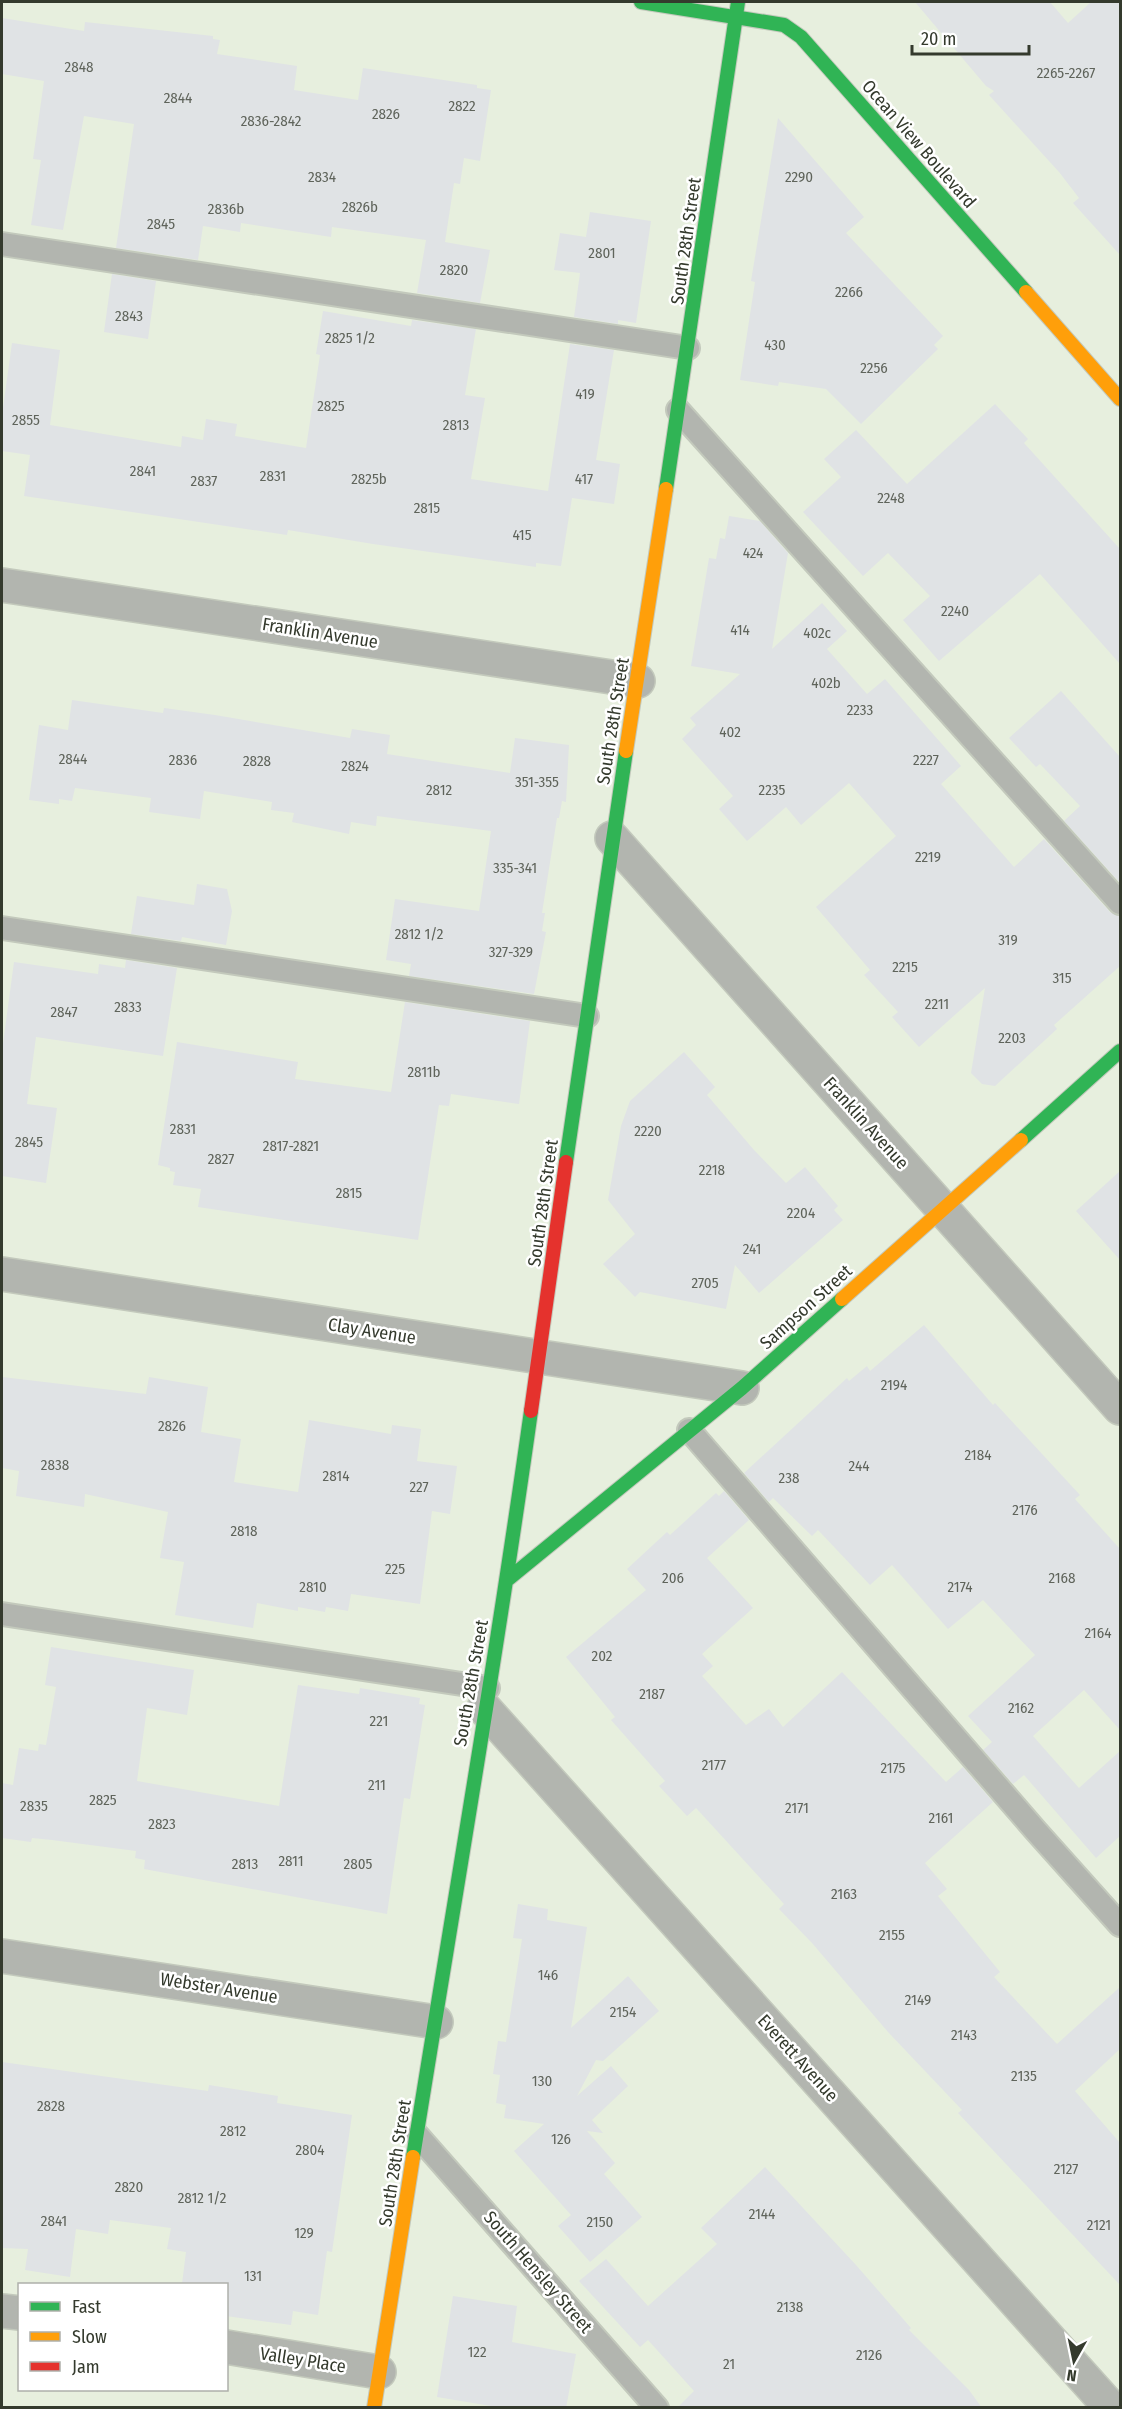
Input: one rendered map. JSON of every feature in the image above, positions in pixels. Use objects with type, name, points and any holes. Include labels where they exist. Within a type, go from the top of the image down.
[{"type":"street","name":"Ocean View Boulevard","points":[[641,2],[784,25],[801,37],[1120,399]]},
{"type":"street","name":"South 28th Street","points":[[374,2408],[486,1698],[507,1580],[612,838],[638,681],[738,2]]},
{"type":"street","name":"Franklin Avenue","points":[[2,585],[638,681]]},
{"type":"street","name":"Franklin Avenue","points":[[612,838],[1120,1408]]},
{"type":"street","name":"Sampson Street","points":[[507,1580],[742,1388],[1120,1051]]},
{"type":"street","name":"Clay Avenue","points":[[2,1274],[742,1388]]},
{"type":"street","name":"Everett Avenue","points":[[486,1698],[1111,2408]]},
{"type":"street","name":"Webster Avenue","points":[[2,1956],[436,2022]]},
{"type":"street","points":[[2,2311],[18,2313]]},
{"type":"street","name":"Valley Place","points":[[228,2347],[379,2372]]},
{"type":"lane","points":[[2,244],[688,348]]},
{"type":"lane","points":[[678,410],[1120,903]]},
{"type":"lane","points":[[2,928],[587,1016]]},
{"type":"lane","points":[[689,1430],[1036,1832],[1120,1925]]},
{"type":"lane","points":[[2,1614],[486,1698]]},
{"type":"lane","name":"South Hensley Street","points":[[418,2136],[657,2408]]},
{"type":"building","points":[[915,2],[1050,2],[1068,23],[1091,2],[1120,2],[1120,255],[1073,203],[1079,198],[1059,172],[989,95],[994,91],[986,86]]},
{"type":"building","points":[[2,18],[84,31],[85,22],[213,36],[213,39],[220,40],[217,54],[297,66],[294,90],[358,100],[363,68],[477,85],[477,88],[491,90],[480,161],[464,158],[460,184],[454,183],[445,242],[490,250],[480,303],[417,293],[426,240],[332,227],[331,237],[241,223],[240,232],[203,226],[198,260],[116,248],[134,124],[84,116],[63,230],[31,225],[41,160],[33,159],[44,81],[2,74]]},
{"type":"building","points":[[778,118],[864,217],[846,233],[943,336],[934,345],[938,349],[861,424],[826,389],[779,382],[778,386],[740,380],[755,282],[751,281]]},
{"type":"building","points":[[590,212],[651,221],[636,323],[618,320],[618,324],[574,317],[580,273],[554,270],[560,233],[586,237]]},
{"type":"building","points":[[112,274],[156,281],[148,339],[104,332]]},
{"type":"building","points":[[323,311],[411,326],[412,320],[476,329],[465,395],[485,398],[471,479],[548,491],[570,344],[614,350],[596,460],[620,464],[614,504],[572,498],[561,566],[536,563],[536,567],[288,530],[287,535],[24,496],[30,455],[2,451],[2,415],[12,343],[60,350],[50,425],[181,447],[182,436],[203,440],[206,419],[237,424],[235,436],[306,448],[320,355],[316,354]]},
{"type":"building","points":[[995,404],[1028,439],[1024,443],[1120,549],[1120,664],[1040,574],[939,661],[903,620],[930,596],[888,553],[863,576],[803,512],[841,477],[824,459],[856,430],[907,484]]},
{"type":"building","points":[[729,516],[760,521],[788,553],[772,649],[822,603],[847,631],[827,649],[867,694],[885,679],[961,766],[941,784],[1014,867],[1044,839],[1110,912],[1120,916],[1120,966],[1054,1025],[1057,1029],[995,1086],[982,1084],[971,1073],[985,988],[919,1047],[892,1017],[898,1012],[864,975],[870,970],[816,907],[896,836],[849,783],[801,825],[786,807],[747,841],[719,809],[733,796],[682,739],[696,725],[690,718],[740,674],[691,666],[709,558],[716,559],[720,538],[725,539]]},
{"type":"building","points":[[1061,691],[1120,757],[1120,883],[1064,821],[1080,806],[1040,764],[1036,767],[1009,738]]},
{"type":"building","points":[[72,700],[163,713],[164,708],[350,738],[352,729],[390,735],[387,754],[510,773],[515,738],[569,745],[566,802],[562,801],[559,818],[557,818],[542,913],[545,913],[542,931],[546,932],[534,994],[409,976],[411,964],[386,960],[395,899],[479,911],[491,831],[377,816],[376,826],[351,822],[349,834],[292,822],[294,813],[271,810],[272,802],[204,791],[200,819],[149,812],[151,798],[75,788],[72,801],[59,799],[59,804],[29,800],[39,725],[68,730]]},
{"type":"building","points":[[197,884],[227,889],[232,911],[226,945],[182,937],[181,941],[131,934],[137,896],[194,905]]},
{"type":"building","points":[[126,960],[177,968],[163,1056],[36,1037],[27,1104],[57,1108],[46,1183],[2,1176],[2,1051],[14,962],[98,974],[99,964],[125,968]]},
{"type":"building","points":[[405,1002],[530,1021],[519,1104],[451,1094],[449,1106],[439,1105],[418,1240],[198,1207],[201,1189],[173,1185],[175,1172],[158,1165],[177,1042],[298,1062],[295,1079],[391,1092]]},
{"type":"building","points":[[684,1052],[715,1087],[707,1095],[754,1150],[786,1183],[805,1167],[838,1206],[834,1210],[843,1220],[759,1293],[735,1265],[726,1309],[640,1292],[635,1297],[603,1264],[635,1234],[608,1200],[621,1126],[630,1101]]},
{"type":"building","points":[[1120,1171],[1120,1260],[1076,1211]]},
{"type":"building","points":[[924,1325],[993,1405],[995,1403],[1080,1495],[1075,1499],[1120,1549],[1120,1730],[1084,1690],[1033,1736],[1079,1788],[1120,1751],[1120,1836],[1096,1858],[1024,1775],[1013,1784],[983,1750],[992,1742],[968,1716],[1035,1655],[983,1600],[948,1629],[892,1565],[870,1585],[818,1530],[812,1536],[773,1498],[769,1502],[744,1473],[847,1378],[849,1381],[867,1366],[870,1371]]},
{"type":"building","points":[[2,1377],[146,1394],[149,1377],[208,1387],[201,1432],[241,1439],[234,1482],[298,1492],[309,1420],[391,1434],[392,1425],[421,1429],[417,1461],[457,1466],[450,1514],[432,1511],[420,1604],[351,1594],[348,1611],[326,1607],[325,1612],[298,1607],[298,1611],[257,1603],[253,1628],[175,1615],[184,1562],[160,1558],[168,1512],[85,1494],[84,1507],[16,1496],[19,1471],[2,1468]]},
{"type":"building","points":[[724,1491],[749,1520],[707,1558],[753,1608],[702,1654],[713,1666],[702,1676],[746,1725],[769,1709],[783,1727],[842,1672],[946,1782],[963,1767],[993,1802],[925,1863],[947,1889],[938,1896],[1000,1972],[994,1977],[1057,2044],[1120,1987],[1120,2049],[1075,2091],[1120,2143],[1120,2285],[958,2113],[962,2110],[888,2032],[812,1943],[779,1909],[784,1904],[696,1808],[687,1816],[659,1786],[665,1781],[611,1720],[615,1717],[566,1657],[646,1590],[627,1569],[667,1532],[670,1535],[716,1493],[719,1496]]},
{"type":"building","points":[[51,1647],[194,1670],[187,1715],[147,1708],[137,1781],[279,1806],[298,1685],[359,1694],[360,1688],[420,1698],[419,1704],[425,1705],[410,1799],[404,1798],[387,1914],[144,1869],[145,1860],[135,1858],[136,1851],[32,1838],[31,1842],[2,1838],[2,1783],[13,1785],[19,1748],[38,1751],[39,1744],[46,1745],[56,1687],[45,1685]]},
{"type":"building","points":[[518,1904],[548,1909],[547,1920],[587,1927],[571,2028],[628,1976],[659,2011],[603,2061],[596,2060],[577,2096],[611,2066],[628,2086],[592,2120],[603,2133],[587,2131],[615,2163],[604,2174],[642,2217],[590,2262],[558,2226],[571,2215],[514,2151],[544,2124],[504,2118],[506,2105],[496,2103],[500,2075],[493,2074],[498,2041],[506,2042],[522,1939],[513,1938]]},
{"type":"building","points":[[2,2062],[208,2091],[209,2085],[278,2096],[277,2103],[352,2115],[332,2252],[327,2251],[318,2315],[293,2311],[291,2325],[228,2316],[228,2283],[182,2283],[186,2252],[167,2249],[171,2228],[110,2220],[108,2234],[76,2229],[70,2277],[25,2270],[28,2249],[2,2248]]},
{"type":"building","points":[[765,2167],[856,2265],[911,2328],[909,2330],[969,2390],[982,2408],[677,2408],[694,2391],[648,2340],[640,2347],[579,2281],[606,2259],[648,2306],[717,2244],[701,2228]]},
{"type":"building","points":[[453,2296],[517,2306],[512,2342],[576,2354],[566,2408],[503,2408],[437,2397]]},
{"type":"traffic: fast","points":[[641,2],[784,25],[801,37],[1026,292]]},
{"type":"traffic: fast","points":[[666,489],[738,2]]},
{"type":"traffic: fast","points":[[566,1162],[626,751]]},
{"type":"traffic: fast","points":[[1021,1140],[1120,1051]]},
{"type":"traffic: fast","points":[[507,1580],[742,1388],[842,1299]]},
{"type":"traffic: fast","points":[[413,2157],[489,1691],[531,1411]]},
{"type":"traffic: slow","points":[[1026,292],[1120,399]]},
{"type":"traffic: slow","points":[[626,751],[666,489]]},
{"type":"traffic: slow","points":[[842,1299],[1021,1140]]},
{"type":"traffic: slow","points":[[374,2408],[413,2157]]},
{"type":"traffic: jam","points":[[531,1411],[566,1162]]}]
